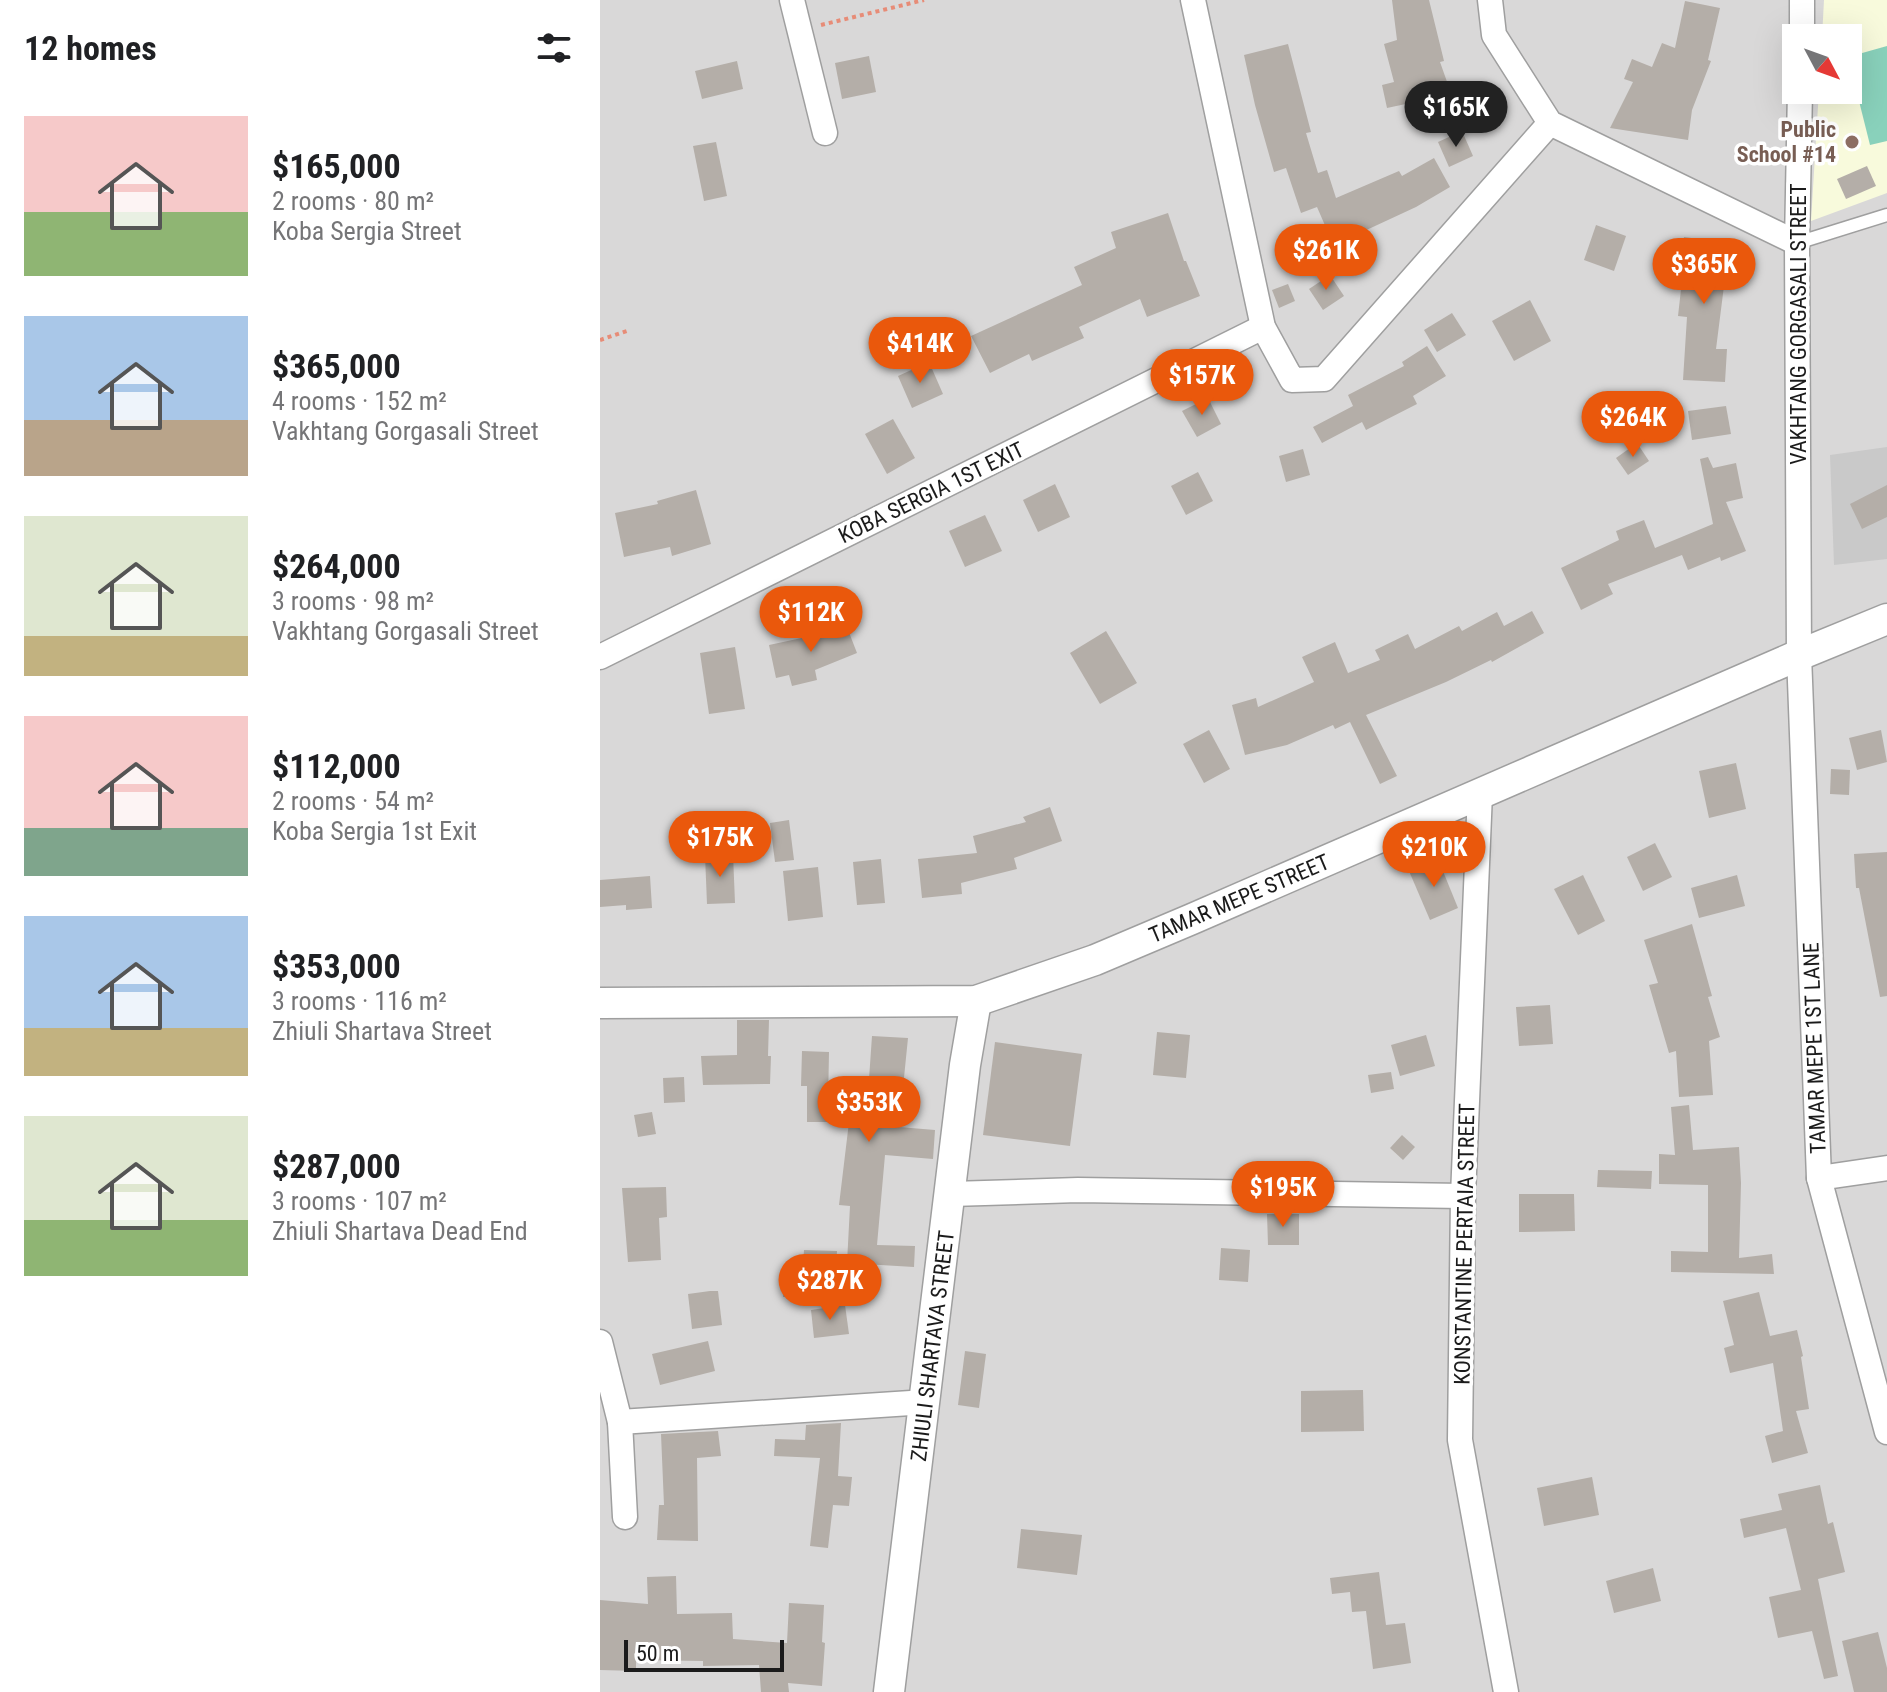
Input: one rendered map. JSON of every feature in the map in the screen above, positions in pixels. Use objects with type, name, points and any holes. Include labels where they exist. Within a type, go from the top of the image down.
[{"type":"street","points":[[792,0],[825,133]]},
{"type":"street","points":[[1193,0],[1263,327],[1292,380],[1324,379],[1550,123]]},
{"type":"street","points":[[1490,0],[1494,35],[1550,123],[1797,243]]},
{"type":"street","points":[[1802,0],[1802,24]]},
{"type":"street","name":"VAKHTANG GORGASALI STREET","points":[[1799,655],[1797,243],[1800,104]]},
{"type":"street","name":"KOBA SERGIA 1ST EXIT","points":[[600,657],[1263,327]]},
{"type":"street","name":"TAMAR MEPE STREET","points":[[600,1003],[976,1001],[1109,954],[1887,619]]},
{"type":"street","name":"TAMAR MEPE 1ST LANE","points":[[1799,655],[1819,1178],[1887,1432]]},
{"type":"street","name":"KONSTANTINE PERTAIA STREET","points":[[1480,793],[1463,1196],[1460,1440],[1506,1692]]},
{"type":"street","name":"ZHIULI SHARTAVA STREET","points":[[889,1692],[965,1065],[976,1001]]},
{"type":"street","points":[[1819,1178],[1887,1168]]},
{"type":"street","points":[[951,1194],[1078,1190],[1463,1196]]},
{"type":"street","points":[[600,1342],[620,1422],[625,1517]]},
{"type":"street","points":[[620,1422],[926,1402]]},
{"type":"lane","points":[[1797,243],[1887,215]]},
{"type":"path","points":[[799,30],[924,0]]},
{"type":"path","points":[[600,340],[630,330]]},
{"type":"shaded area","points":[[600,0],[1887,0],[1887,1692],[600,1692]]},
{"type":"shaded area","name":"Public School #14","points":[[1824,0],[1887,0],[1887,193],[1811,221],[1818,104],[1862,104],[1862,24],[1823,24]]},
{"type":"shaded area","points":[[1887,447],[1887,559],[1834,565],[1830,455]]},
{"type":"green space","points":[[1887,46],[1887,141],[1870,145],[1860,104],[1862,53]]},
{"type":"building","points":[[1392,0],[1429,0],[1444,61],[1440,62],[1451,93],[1416,106],[1415,102],[1387,108],[1382,85],[1394,82],[1384,44],[1397,40]]},
{"type":"building","points":[[1685,1],[1720,8],[1708,60],[1711,61],[1692,110],[1688,140],[1610,128],[1633,82],[1624,79],[1632,59],[1652,67],[1662,43],[1675,48]]},
{"type":"building","points":[[1288,44],[1311,132],[1306,133],[1318,173],[1327,170],[1336,198],[1399,171],[1402,176],[1434,158],[1450,187],[1360,233],[1364,241],[1337,253],[1317,207],[1301,213],[1286,168],[1274,172],[1255,105],[1244,55]]},
{"type":"building","points":[[869,56],[876,92],[842,99],[835,63]]},
{"type":"building","points":[[737,61],[743,89],[702,99],[695,71]]},
{"type":"building","points":[[1462,131],[1473,156],[1449,167],[1438,142]]},
{"type":"building","points":[[716,142],[727,196],[704,201],[693,146]]},
{"type":"building","points":[[1867,166],[1876,186],[1846,199],[1837,179]]},
{"type":"building","points":[[1168,213],[1200,296],[1147,317],[1140,299],[1079,327],[1084,338],[1032,361],[1029,354],[990,373],[971,336],[1082,285],[1074,267],[1116,248],[1111,232]]},
{"type":"building","points":[[1596,225],[1626,236],[1614,271],[1584,260]]},
{"type":"building","points":[[1684,237],[1736,244],[1731,279],[1725,278],[1716,349],[1727,349],[1725,382],[1683,380],[1687,317],[1678,316]]},
{"type":"building","points":[[1330,275],[1344,296],[1323,310],[1309,289]]},
{"type":"building","points":[[1288,284],[1295,301],[1279,308],[1272,290]]},
{"type":"building","points":[[1530,300],[1551,341],[1514,361],[1492,321]]},
{"type":"building","points":[[1452,313],[1466,335],[1437,352],[1424,330]]},
{"type":"building","points":[[1427,346],[1446,376],[1413,396],[1417,404],[1366,430],[1362,422],[1322,443],[1313,427],[1353,406],[1348,395],[1404,366],[1402,362]]},
{"type":"building","points":[[929,362],[943,394],[912,408],[898,376]]},
{"type":"building","points":[[1208,398],[1221,424],[1197,437],[1182,411]]},
{"type":"building","points":[[1726,406],[1731,434],[1692,440],[1688,411]]},
{"type":"building","points":[[893,419],[915,458],[887,474],[865,434]]},
{"type":"building","points":[[1637,443],[1649,461],[1628,475],[1616,458]]},
{"type":"building","points":[[1303,449],[1310,475],[1286,482],[1279,456]]},
{"type":"building","points":[[1708,457],[1713,468],[1736,463],[1743,498],[1726,502],[1746,551],[1688,570],[1682,555],[1608,584],[1613,594],[1581,610],[1561,568],[1619,540],[1616,531],[1644,520],[1655,548],[1713,524],[1700,459]]},
{"type":"building","points":[[1198,472],[1213,501],[1186,515],[1171,486]]},
{"type":"building","points":[[1055,484],[1070,517],[1038,532],[1023,500]]},
{"type":"building","points":[[1887,485],[1887,517],[1862,529],[1850,504]]},
{"type":"building","points":[[696,490],[711,544],[672,556],[670,547],[624,557],[615,513],[658,504],[657,501]]},
{"type":"building","points":[[985,515],[1002,551],[965,567],[949,531]]},
{"type":"building","points":[[1532,611],[1544,633],[1492,662],[1366,715],[1397,776],[1380,784],[1350,722],[1335,729],[1333,725],[1287,745],[1245,755],[1232,705],[1256,698],[1258,707],[1314,682],[1302,657],[1335,642],[1348,673],[1380,660],[1375,650],[1408,634],[1415,649],[1459,626],[1462,631],[1497,612],[1504,626]]},
{"type":"building","points":[[845,622],[857,653],[815,670],[817,680],[792,686],[789,675],[776,678],[769,645],[811,636]]},
{"type":"building","points":[[1106,631],[1137,683],[1100,704],[1070,653]]},
{"type":"building","points":[[735,647],[745,709],[709,714],[700,653]]},
{"type":"building","points":[[1209,730],[1230,769],[1204,783],[1183,744]]},
{"type":"building","points":[[1881,730],[1887,762],[1857,770],[1849,738]]},
{"type":"building","points":[[1736,763],[1746,809],[1709,818],[1699,771]]},
{"type":"building","points":[[1831,769],[1850,770],[1849,795],[1830,794]]},
{"type":"building","points":[[1050,807],[1062,841],[1014,858],[1017,869],[961,883],[962,894],[922,898],[918,859],[977,853],[973,836],[1026,822],[1023,817]]},
{"type":"building","points":[[789,820],[794,860],[775,862],[770,823]]},
{"type":"building","points":[[1655,843],[1672,877],[1643,891],[1627,857]]},
{"type":"building","points":[[1887,852],[1887,996],[1880,997],[1859,888],[1856,888],[1854,854]]},
{"type":"building","points":[[733,854],[735,903],[707,904],[705,855]]},
{"type":"building","points":[[881,859],[885,903],[857,905],[853,862]]},
{"type":"building","points":[[1438,859],[1458,908],[1430,920],[1409,871]]},
{"type":"building","points":[[818,867],[823,917],[788,921],[783,871]]},
{"type":"building","points":[[1583,875],[1605,921],[1578,935],[1554,889]]},
{"type":"building","points":[[1737,875],[1745,906],[1699,918],[1691,888]]},
{"type":"building","points":[[650,876],[652,908],[626,910],[626,905],[600,907],[600,880]]},
{"type":"building","points":[[1692,924],[1720,1037],[1709,1041],[1713,1095],[1679,1097],[1676,1051],[1669,1053],[1649,985],[1658,983],[1644,940]]},
{"type":"building","points":[[1550,1005],[1553,1044],[1519,1046],[1516,1007]]},
{"type":"building","points":[[737,1020],[769,1020],[770,1084],[703,1085],[701,1056],[737,1055]]},
{"type":"building","points":[[1157,1032],[1190,1035],[1186,1078],[1153,1075]]},
{"type":"building","points":[[1426,1035],[1435,1066],[1400,1076],[1391,1045]]},
{"type":"building","points":[[872,1036],[908,1038],[899,1127],[935,1130],[933,1159],[885,1155],[877,1245],[915,1246],[914,1267],[847,1263],[850,1206],[839,1205],[849,1122],[807,1122],[807,1086],[801,1086],[802,1051],[829,1052],[828,1104],[867,1108]]},
{"type":"building","points":[[995,1042],[1082,1054],[1070,1146],[983,1135]]},
{"type":"building","points":[[1391,1072],[1394,1089],[1371,1093],[1368,1075]]},
{"type":"building","points":[[684,1077],[685,1102],[664,1103],[663,1078]]},
{"type":"building","points":[[1689,1105],[1693,1150],[1739,1147],[1739,1258],[1772,1254],[1774,1274],[1671,1272],[1671,1251],[1708,1252],[1708,1185],[1659,1184],[1659,1154],[1675,1155],[1671,1107]]},
{"type":"building","points":[[652,1112],[656,1134],[638,1137],[634,1115]]},
{"type":"building","points":[[1402,1135],[1415,1147],[1403,1160],[1390,1148]]},
{"type":"building","points":[[1598,1170],[1652,1171],[1651,1189],[1597,1187]]},
{"type":"building","points":[[666,1187],[667,1217],[659,1218],[661,1260],[628,1262],[622,1188]]},
{"type":"building","points":[[1519,1194],[1574,1194],[1575,1231],[1519,1232]]},
{"type":"building","points":[[1267,1214],[1299,1214],[1299,1245],[1268,1245]]},
{"type":"building","points":[[1221,1248],[1250,1250],[1248,1282],[1219,1280]]},
{"type":"building","points":[[804,1250],[837,1251],[836,1268],[803,1267]]},
{"type":"building","points":[[784,1275],[817,1276],[817,1298],[783,1297]]},
{"type":"building","points":[[718,1291],[722,1325],[692,1329],[688,1294]]},
{"type":"building","points":[[1759,1292],[1770,1336],[1797,1330],[1809,1409],[1796,1411],[1808,1453],[1772,1463],[1765,1436],[1783,1431],[1773,1363],[1730,1373],[1724,1348],[1734,1345],[1723,1301]]},
{"type":"building","points":[[845,1305],[849,1334],[814,1338],[811,1310]]},
{"type":"building","points":[[708,1341],[715,1371],[660,1385],[652,1354]]},
{"type":"building","points":[[965,1351],[986,1354],[979,1408],[958,1405]]},
{"type":"building","points":[[1363,1390],[1364,1431],[1301,1432],[1301,1391]]},
{"type":"building","points":[[841,1423],[838,1476],[852,1477],[849,1506],[833,1505],[828,1548],[810,1546],[820,1458],[774,1456],[775,1439],[805,1440],[806,1425]]},
{"type":"building","points":[[718,1431],[721,1456],[697,1458],[698,1541],[657,1540],[659,1505],[664,1505],[661,1434]]},
{"type":"building","points":[[1592,1477],[1599,1515],[1544,1526],[1537,1488]]},
{"type":"building","points":[[1820,1485],[1828,1524],[1833,1522],[1845,1572],[1818,1579],[1838,1676],[1824,1679],[1812,1631],[1778,1638],[1769,1597],[1801,1590],[1786,1528],[1744,1538],[1740,1519],[1782,1510],[1778,1494]]},
{"type":"building","points":[[1021,1529],[1082,1535],[1077,1575],[1017,1568]]},
{"type":"building","points":[[1653,1568],[1661,1601],[1614,1613],[1606,1581]]},
{"type":"building","points":[[1379,1572],[1386,1625],[1405,1623],[1411,1663],[1373,1669],[1366,1611],[1352,1612],[1350,1592],[1332,1594],[1330,1578]]},
{"type":"building","points":[[676,1576],[677,1614],[732,1613],[733,1639],[787,1643],[789,1603],[824,1605],[822,1686],[788,1683],[789,1692],[761,1692],[759,1665],[703,1666],[703,1661],[636,1660],[636,1671],[600,1670],[600,1600],[648,1604],[647,1577]]},
{"type":"building","points":[[1878,1632],[1887,1668],[1887,1692],[1854,1692],[1842,1641]]},
{"type":"place","name":"Public School #14","points":[[1852,142]]}]
